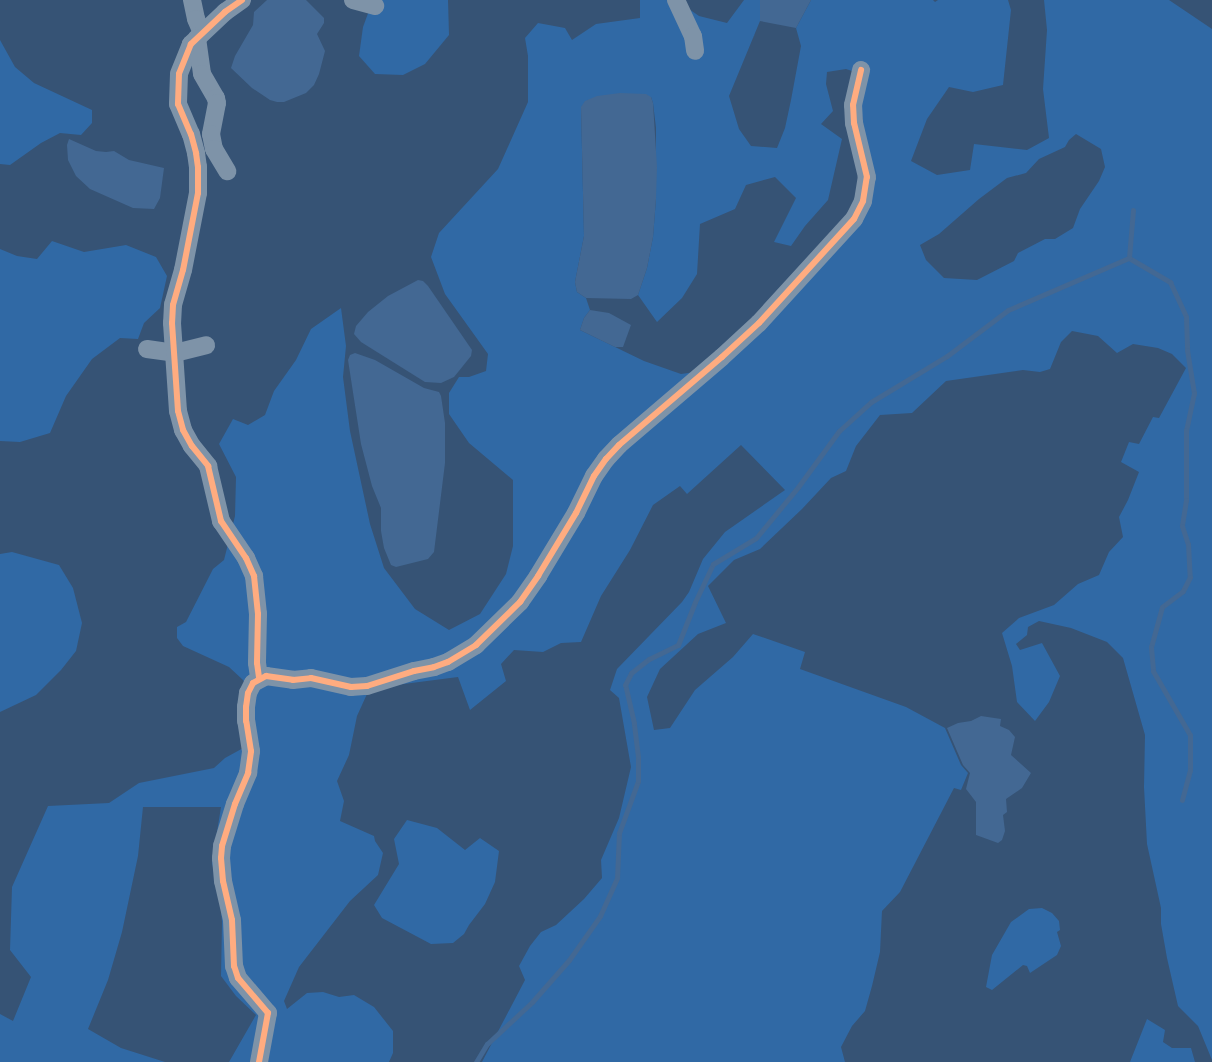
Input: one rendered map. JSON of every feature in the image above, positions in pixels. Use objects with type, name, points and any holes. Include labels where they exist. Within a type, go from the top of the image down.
[{"type":"street","points":[[192,0],[200,35],[202,74],[216,98],[217,103],[211,134],[214,150],[227,171]]},
{"type":"street","points":[[242,0],[191,44],[179,74],[177,91],[178,104],[191,134],[196,153],[198,167],[198,193],[183,270],[173,305],[172,323],[178,411],[183,430],[192,446],[208,466],[221,521],[251,566],[254,576],[258,614],[257,662],[259,678]]},
{"type":"street","points":[[353,0],[374,6]]},
{"type":"street","points":[[676,0],[693,36],[695,51]]},
{"type":"street","points":[[259,1062],[268,1013],[238,978],[234,966],[232,920],[223,881],[221,858],[222,846],[235,804],[248,773],[251,751],[246,721],[246,707],[248,693],[253,683],[259,678],[266,676],[293,680],[311,678],[351,687],[366,686],[414,671],[434,667],[448,662],[476,645],[514,607],[538,576],[576,513],[594,476],[606,459],[623,441],[722,357],[759,323],[854,219],[864,201],[867,177],[854,123],[853,105],[861,70]]},
{"type":"street","points":[[148,349],[175,353],[206,345]]},
{"type":"shaded area","points":[[267,0],[306,0],[324,18],[324,23],[317,34],[325,51],[319,74],[314,85],[306,93],[284,102],[270,100],[252,88],[231,68],[235,56],[253,25],[254,12]]},
{"type":"shaded area","points":[[373,0],[448,0],[449,35],[425,64],[403,75],[375,74],[359,56],[363,27]]},
{"type":"shaded area","points":[[640,0],[676,0],[699,16],[727,23],[744,0],[760,0],[760,21],[729,96],[739,129],[751,146],[777,148],[785,128],[801,46],[796,28],[811,0],[933,0],[935,2],[938,0],[1008,0],[1011,10],[1003,85],[973,92],[949,87],[927,119],[911,161],[937,175],[970,170],[974,144],[1027,150],[1049,138],[1043,89],[1047,30],[1044,0],[1169,0],[1212,29],[1212,1060],[1198,1026],[1178,1006],[1167,958],[1161,924],[1161,908],[1147,844],[1144,787],[1145,735],[1123,658],[1107,642],[1071,628],[1039,621],[1028,627],[1027,635],[1016,644],[1020,650],[1042,643],[1060,676],[1049,702],[1035,721],[1017,702],[1012,666],[1002,633],[1019,618],[1054,605],[1078,584],[1099,575],[1109,552],[1123,537],[1119,517],[1128,500],[1139,472],[1121,462],[1129,442],[1139,444],[1153,417],[1159,418],[1186,368],[1172,354],[1158,348],[1133,344],[1117,353],[1098,336],[1072,331],[1061,342],[1050,369],[1040,372],[1023,370],[946,381],[912,413],[880,415],[856,446],[846,471],[831,478],[802,509],[760,549],[734,560],[708,586],[726,623],[698,634],[660,669],[647,697],[654,730],[670,728],[695,690],[733,657],[753,634],[805,652],[800,669],[906,707],[945,728],[961,765],[968,773],[961,790],[954,788],[900,892],[882,911],[880,952],[872,986],[865,1011],[852,1026],[841,1047],[845,1062],[482,1062],[525,980],[519,966],[530,946],[541,932],[556,925],[584,899],[602,878],[601,860],[619,818],[631,767],[619,698],[610,690],[617,669],[682,602],[689,592],[703,559],[725,532],[785,490],[741,445],[687,494],[680,486],[653,505],[630,550],[601,596],[581,642],[561,643],[543,652],[514,650],[501,664],[506,681],[470,710],[458,677],[396,685],[367,694],[357,716],[349,755],[337,781],[344,801],[340,821],[374,836],[375,841],[383,853],[378,875],[350,901],[299,967],[284,1001],[287,1009],[307,993],[323,992],[339,997],[354,995],[374,1007],[393,1031],[393,1053],[389,1062],[229,1062],[256,1015],[236,996],[221,976],[222,922],[220,899],[212,863],[221,807],[143,807],[138,856],[122,932],[108,980],[88,1029],[121,1048],[165,1062],[0,1062],[0,1014],[13,1021],[31,977],[10,950],[12,887],[48,806],[109,803],[139,783],[214,768],[225,758],[256,741],[253,701],[243,680],[229,667],[183,646],[177,638],[177,627],[186,622],[213,569],[224,560],[235,516],[236,477],[219,444],[233,419],[248,425],[265,415],[274,391],[296,360],[311,329],[341,308],[346,346],[343,377],[350,431],[370,524],[384,568],[415,609],[449,630],[480,614],[506,574],[513,546],[513,480],[469,443],[449,414],[449,393],[459,377],[469,377],[486,371],[488,354],[445,294],[431,257],[439,233],[498,169],[528,102],[528,56],[525,38],[538,23],[565,28],[572,40],[596,24],[640,18]],"holes":[[[846,69],[864,75],[860,98],[869,174],[849,233],[702,371],[681,374],[644,361],[580,330],[584,318],[590,310],[586,298],[577,292],[575,282],[584,236],[581,107],[651,97],[656,128],[656,199],[653,237],[647,268],[638,295],[657,322],[682,298],[697,274],[700,224],[735,209],[746,185],[775,177],[796,198],[774,242],[791,246],[805,226],[828,200],[842,139],[821,124],[833,111],[826,84],[827,72]],[[1076,134],[1101,149],[1105,167],[1099,181],[1080,209],[1073,228],[1055,239],[1045,239],[1018,253],[1014,261],[977,280],[944,278],[926,260],[920,245],[939,234],[979,199],[1007,178],[1026,173],[1039,159],[1065,147],[1069,140]]]},
{"type":"shaded area","points":[[760,0],[811,0],[796,28],[760,21]]},
{"type":"shaded area","points":[[0,40],[15,67],[34,83],[92,110],[92,123],[81,135],[60,133],[41,143],[10,165],[0,164]]},
{"type":"shaded area","points":[[620,93],[646,94],[651,97],[653,103],[657,167],[653,237],[647,268],[638,295],[631,299],[586,298],[577,292],[575,282],[584,236],[581,107],[585,101],[597,96]]},
{"type":"shaded area","points":[[69,139],[96,151],[114,151],[129,160],[164,168],[160,198],[154,209],[133,208],[90,189],[76,176],[68,160],[67,145]]},
{"type":"shaded area","points":[[52,241],[84,252],[126,245],[156,257],[167,276],[160,308],[144,323],[138,339],[120,338],[92,359],[66,396],[50,433],[20,442],[0,441],[0,249],[17,256],[37,259]]},
{"type":"shaded area","points":[[418,280],[423,281],[428,286],[472,350],[471,356],[454,377],[441,383],[425,382],[361,342],[354,334],[356,326],[368,312],[388,296]]},
{"type":"shaded area","points":[[590,310],[609,313],[631,325],[623,347],[615,347],[580,330],[584,318]]},
{"type":"shaded area","points":[[355,353],[375,360],[424,388],[439,392],[441,396],[445,423],[445,463],[434,552],[428,559],[396,567],[391,565],[384,548],[381,531],[381,508],[372,486],[361,444],[348,360],[350,355]]},
{"type":"shaded area","points":[[12,552],[59,565],[73,588],[82,623],[76,651],[61,670],[36,695],[0,712],[0,554]]},
{"type":"shaded area","points":[[981,716],[1001,719],[1000,726],[1009,730],[1015,737],[1011,755],[1031,773],[1022,788],[1006,799],[1007,812],[1003,815],[1005,831],[1002,840],[998,843],[976,835],[976,802],[966,789],[970,773],[963,765],[947,728],[958,723],[971,721]]},
{"type":"shaded area","points":[[407,820],[437,828],[465,850],[480,838],[499,851],[495,882],[485,904],[464,934],[453,943],[431,944],[382,918],[374,905],[399,864],[394,839]]},
{"type":"shaded area","points":[[1042,908],[1052,913],[1059,921],[1060,930],[1057,932],[1061,946],[1057,955],[1030,973],[1027,966],[1023,965],[992,990],[986,987],[992,955],[1011,922],[1029,909]]},
{"type":"shaded area","points":[[1147,1019],[1165,1030],[1163,1042],[1172,1048],[1191,1048],[1195,1062],[1130,1062]]},
{"type":"waterway","points":[[1133,210],[1129,258],[1170,282],[1186,317],[1187,350],[1194,393],[1186,430],[1186,500],[1182,526],[1188,544],[1190,577],[1183,591],[1162,607],[1151,647],[1153,671],[1190,735],[1190,770],[1182,800]]},
{"type":"waterway","points":[[476,1062],[487,1044],[532,1002],[569,960],[600,916],[617,878],[619,833],[638,781],[638,757],[634,723],[625,685],[631,673],[649,659],[678,645],[695,602],[713,564],[756,538],[798,487],[839,431],[871,402],[947,356],[1008,310],[1129,258]]},
{"type":"cycle path","points":[[242,0],[225,12],[191,44],[179,74],[178,104],[191,134],[196,153],[198,167],[198,193],[183,270],[173,305],[172,323],[178,411],[183,430],[192,446],[208,466],[221,521],[246,558],[254,576],[258,614],[257,663],[259,678]]},
{"type":"cycle path","points":[[259,1062],[268,1013],[238,978],[234,966],[232,920],[223,881],[221,858],[222,846],[235,804],[248,773],[251,751],[246,721],[246,707],[248,693],[253,683],[266,676],[293,680],[311,678],[351,687],[367,686],[414,671],[434,667],[448,662],[476,645],[520,602],[538,576],[576,513],[594,476],[606,459],[619,445],[722,357],[759,323],[854,219],[863,201],[867,177],[854,123],[853,105],[861,70]]}]
